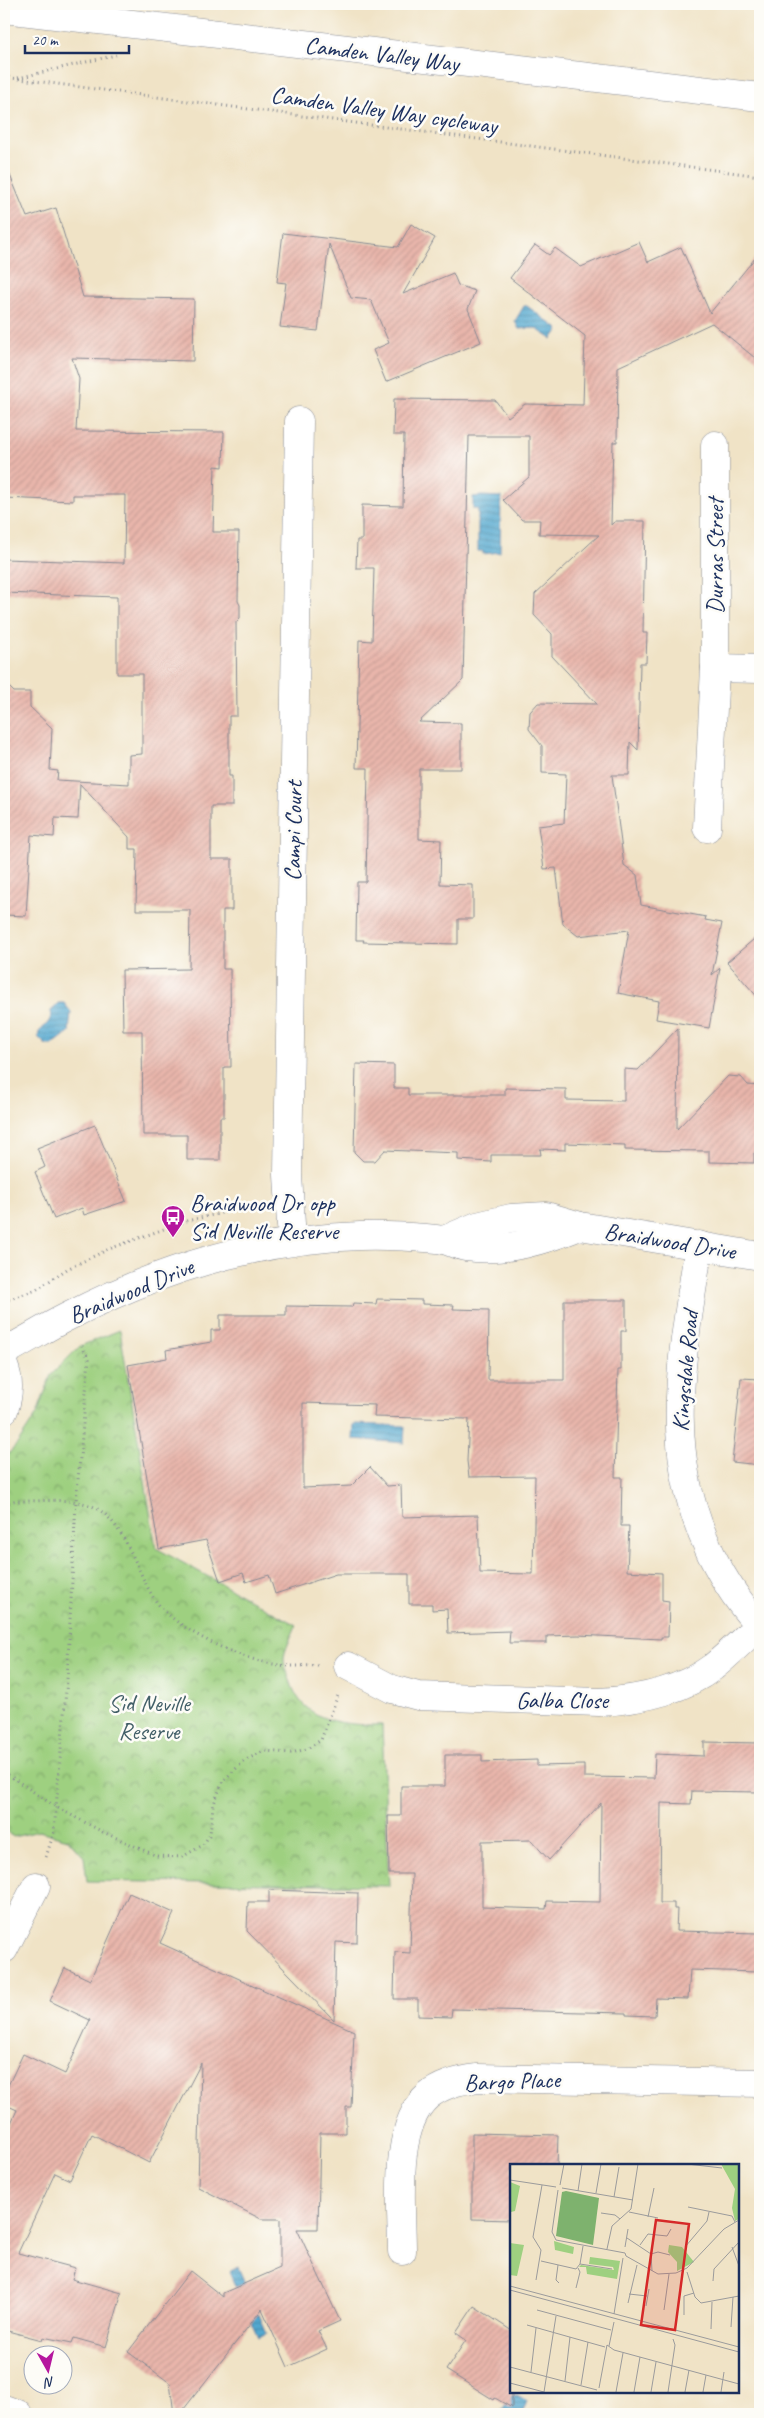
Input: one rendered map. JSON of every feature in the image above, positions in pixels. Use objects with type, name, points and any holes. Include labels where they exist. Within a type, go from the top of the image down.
[{"type":"street","name":"Camden Valley Way","points":[[4,9],[760,97]]},
{"type":"street","name":"Campi Court","points":[[292,1241],[288,1175],[299,421]]},
{"type":"street","name":"Durras Street","points":[[707,828],[715,668],[716,445]]},
{"type":"street","points":[[715,668],[760,669]]},
{"type":"street","name":"Braidwood Drive","points":[[4,1352],[66,1317],[150,1279],[224,1254],[292,1241],[362,1236],[444,1240],[477,1226],[511,1218],[546,1216],[580,1226],[760,1256]]},
{"type":"street","name":"Kingsdale Road","points":[[700,1245],[682,1362],[678,1405],[684,1475],[704,1539],[719,1570],[735,1596],[760,1626]]},
{"type":"street","points":[[4,1366],[7,1374],[8,1395],[4,1410]]},
{"type":"street","name":"Galba Close","points":[[348,1666],[392,1690],[418,1696],[511,1700],[626,1700],[668,1691],[690,1681],[712,1668],[760,1626]]},
{"type":"street","points":[[4,1949],[36,1886]]},
{"type":"street","name":"Bargo Place","points":[[402,2251],[403,2158],[406,2139],[419,2107],[429,2096],[443,2087],[460,2080],[478,2078],[760,2083]]},
{"type":"street","points":[[4,2409],[18,2414]]},
{"type":"path","points":[[15,78],[123,53]]},
{"type":"path","name":"Camden Valley Way cycleway","points":[[4,77],[760,176]]},
{"type":"path","points":[[4,1301],[36,1290],[67,1269],[109,1249],[186,1221],[263,1204]]},
{"type":"path","points":[[36,1886],[54,1832],[67,1679],[76,1502],[89,1359],[82,1346]]},
{"type":"path","points":[[4,1504],[14,1501],[76,1502],[97,1508],[125,1539],[154,1598],[181,1626],[230,1651],[280,1665],[348,1666],[321,1740],[307,1749],[291,1752],[264,1751],[244,1761],[223,1781],[212,1806],[210,1834],[203,1845],[182,1857],[157,1856],[103,1832],[56,1807],[4,1772]]},
{"type":"green space","name":"Sid Neville Reserve","points":[[120,1330],[156,1548],[296,1625],[284,1661],[296,1694],[304,1705],[314,1713],[326,1719],[339,1722],[382,1725],[389,1886],[87,1881],[84,1857],[68,1839],[39,1831],[13,1837],[4,1827],[4,1459],[18,1443],[37,1414],[51,1375],[80,1346]]},
{"type":"water","points":[[524,306],[527,306],[557,328],[558,331],[552,339],[535,328],[519,329],[515,321]]},
{"type":"water","points":[[473,497],[501,497],[500,552],[483,554],[483,551],[478,551],[478,509],[473,509]]},
{"type":"water","points":[[58,1003],[64,1003],[71,1012],[69,1032],[52,1045],[46,1045],[38,1037],[39,1032],[46,1025],[51,1011]]},
{"type":"water","points":[[354,1424],[405,1426],[404,1443],[353,1439]]},
{"type":"water","points":[[238,2267],[267,2333],[258,2337],[229,2272]]},
{"type":"water","points":[[517,2395],[527,2401],[522,2414],[499,2414],[512,2396]]},
{"type":"building","points":[[5,163],[27,217],[56,208],[83,297],[194,299],[193,361],[72,358],[79,379],[76,431],[224,432],[223,467],[215,466],[213,532],[239,532],[238,601],[240,605],[240,618],[236,622],[237,716],[229,716],[229,776],[232,776],[232,806],[211,806],[211,859],[232,859],[232,910],[223,910],[223,969],[230,969],[231,1067],[224,1067],[224,1117],[220,1117],[220,1160],[187,1160],[187,1135],[143,1135],[142,1031],[123,1031],[122,970],[189,969],[190,910],[136,910],[137,849],[129,849],[129,837],[80,784],[78,819],[55,818],[54,837],[31,835],[26,916],[4,915],[4,682],[14,692],[30,692],[30,707],[52,728],[50,770],[58,771],[57,780],[129,784],[129,755],[142,754],[142,674],[117,674],[117,597],[4,593],[4,559],[124,563],[125,495],[73,495],[73,501],[4,498]]},
{"type":"building","points":[[411,224],[435,238],[403,294],[453,273],[458,285],[475,291],[468,309],[481,342],[386,382],[373,350],[389,343],[371,300],[351,298],[329,244],[318,331],[280,327],[286,283],[277,282],[283,233],[398,247]]},
{"type":"building","points":[[639,242],[648,262],[681,247],[710,313],[760,252],[760,362],[712,323],[618,367],[617,442],[613,442],[611,525],[615,521],[645,521],[643,633],[647,633],[646,663],[640,663],[638,750],[630,742],[629,775],[612,775],[624,865],[637,875],[641,905],[706,917],[705,920],[722,923],[712,975],[720,968],[709,1028],[656,1019],[659,1001],[618,993],[629,930],[578,936],[563,924],[556,868],[544,869],[538,826],[564,823],[566,774],[542,773],[542,746],[529,729],[530,712],[538,703],[597,704],[552,656],[552,634],[534,615],[535,594],[599,535],[539,534],[540,520],[522,520],[503,500],[529,477],[529,436],[469,436],[463,680],[419,722],[461,723],[461,769],[419,769],[419,839],[441,840],[440,884],[473,885],[473,919],[458,919],[458,944],[363,942],[364,940],[356,940],[357,882],[366,882],[368,768],[356,768],[359,640],[372,641],[374,568],[356,568],[357,540],[362,540],[362,505],[403,506],[404,435],[393,435],[394,399],[495,400],[508,417],[525,404],[583,405],[585,336],[510,278],[535,245],[549,255],[555,248],[581,267]]},
{"type":"building","points":[[760,934],[760,1000],[727,962]]},
{"type":"building","points":[[678,1028],[677,1129],[728,1076],[741,1077],[748,1085],[760,1086],[760,1153],[754,1153],[754,1163],[709,1162],[709,1151],[625,1150],[625,1145],[565,1143],[565,1150],[540,1149],[541,1155],[491,1155],[491,1162],[458,1160],[458,1153],[385,1150],[375,1161],[363,1161],[354,1152],[356,1064],[394,1065],[394,1088],[408,1088],[408,1095],[505,1095],[505,1088],[566,1089],[566,1100],[624,1101],[624,1069],[638,1070]]},
{"type":"building","points":[[95,1125],[126,1201],[84,1215],[82,1208],[54,1219],[35,1172],[45,1167],[37,1148]]},
{"type":"building","points":[[377,1299],[422,1300],[422,1304],[454,1305],[453,1309],[489,1310],[488,1380],[564,1380],[564,1300],[626,1300],[626,1331],[621,1331],[621,1370],[618,1370],[615,1477],[622,1477],[621,1526],[629,1526],[627,1571],[662,1573],[662,1600],[669,1601],[668,1637],[661,1637],[661,1639],[578,1635],[547,1636],[547,1643],[509,1643],[510,1631],[448,1633],[447,1609],[432,1610],[432,1604],[409,1604],[409,1574],[336,1574],[275,1594],[269,1575],[246,1582],[243,1573],[220,1581],[206,1540],[159,1549],[128,1365],[167,1358],[166,1350],[211,1342],[211,1330],[220,1330],[220,1315],[286,1315],[286,1306],[352,1307],[353,1303],[376,1304]],"holes":[[[303,1403],[375,1405],[374,1417],[469,1419],[467,1461],[469,1477],[535,1476],[533,1574],[480,1573],[478,1515],[402,1517],[401,1485],[387,1486],[370,1467],[351,1486],[303,1488]]]},
{"type":"building","points":[[741,1378],[760,1379],[760,1465],[732,1462]]},
{"type":"building","points":[[704,1742],[760,1743],[760,1792],[692,1791],[691,1804],[661,1803],[660,1903],[674,1903],[674,1909],[677,1909],[676,1931],[758,1933],[757,1972],[690,1970],[688,1999],[656,1998],[655,2016],[626,2015],[626,2013],[452,2009],[451,2017],[418,2016],[418,1999],[394,1999],[395,1952],[410,1953],[412,1874],[389,1874],[388,1816],[401,1816],[401,1786],[445,1786],[445,1755],[482,1755],[482,1762],[537,1760],[537,1766],[584,1765],[584,1777],[654,1778],[655,1754],[704,1756]],"holes":[[[601,1803],[600,1902],[547,1901],[546,1909],[482,1907],[482,1841],[531,1840],[549,1860]]]},
{"type":"building","points":[[269,1890],[358,1893],[357,1943],[336,1942],[334,2020],[247,1931],[248,1902],[269,1902]]},
{"type":"building","points":[[129,1893],[174,1913],[160,1943],[354,2031],[351,2107],[346,2107],[346,2133],[320,2133],[318,2229],[297,2229],[340,2321],[318,2331],[327,2349],[288,2367],[262,2309],[180,2414],[174,2414],[170,2383],[128,2352],[190,2271],[223,2297],[223,2293],[280,2268],[280,2219],[261,2219],[198,2187],[201,2063],[149,2163],[92,2134],[70,2180],[55,2173],[18,2253],[75,2268],[72,2279],[122,2293],[106,2347],[74,2338],[72,2343],[43,2337],[42,2340],[4,2330],[4,2138],[17,2110],[4,2104],[4,2094],[23,2054],[65,2074],[90,2020],[50,2001],[65,1968],[90,1980]]},
{"type":"building","points":[[472,2133],[558,2135],[557,2164],[510,2164],[510,2220],[472,2219]]},
{"type":"building","points":[[474,2306],[510,2330],[510,2393],[512,2393],[512,2408],[495,2398],[494,2400],[446,2370],[466,2340],[456,2333]]},
{"type":"place","name":"Braidwood Dr opp Sid Neville Reserve","points":[[173,1238]]}]
